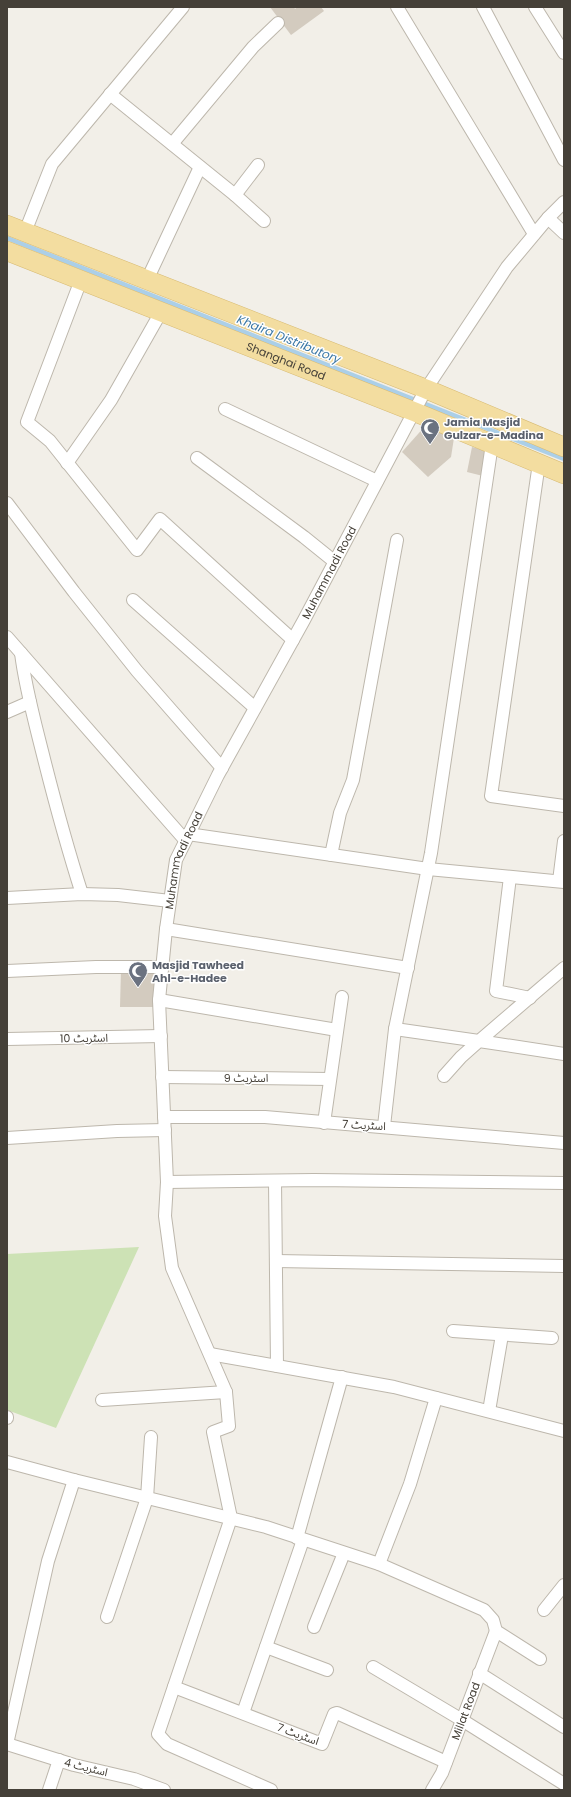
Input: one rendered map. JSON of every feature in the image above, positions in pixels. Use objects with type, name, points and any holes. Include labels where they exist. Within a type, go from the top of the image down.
[{"type":"main road","points":[[7,225],[564,447]]},
{"type":"main road","name":"Shanghai Road","points":[[7,251],[416,410],[564,474]]},
{"type":"street","points":[[25,232],[52,164],[183,7]]},
{"type":"street","points":[[397,7],[534,234]]},
{"type":"street","points":[[484,7],[564,160]]},
{"type":"street","points":[[535,7],[564,53]]},
{"type":"street","points":[[172,144],[253,47],[278,23]]},
{"type":"street","points":[[110,94],[235,195],[264,221]]},
{"type":"street","points":[[235,195],[258,165]]},
{"type":"street","points":[[148,280],[200,167]]},
{"type":"street","name":"Muhammadi Road","points":[[231,1518],[213,1432],[229,1426],[226,1392],[172,1268],[165,1216],[167,1182],[159,1000],[166,928],[176,860],[222,768],[335,562],[416,410],[424,392],[507,267],[548,218],[564,202]]},
{"type":"street","points":[[548,218],[564,233]]},
{"type":"street","points":[[81,280],[27,422],[50,441],[136,550],[160,518],[293,640]]},
{"type":"street","points":[[67,463],[111,400],[161,312]]},
{"type":"street","points":[[225,409],[377,481]]},
{"type":"street","points":[[384,1126],[395,1029],[428,869],[492,444]]},
{"type":"street","points":[[197,458],[304,537],[335,562]]},
{"type":"street","points":[[539,463],[491,796],[564,806]]},
{"type":"street","points":[[7,503],[74,592],[137,671],[222,768]]},
{"type":"street","points":[[331,855],[340,813],[353,780],[397,540]]},
{"type":"street","points":[[134,600],[255,708]]},
{"type":"street","points":[[7,637],[187,837],[428,869],[561,882],[564,841]]},
{"type":"street","points":[[21,653],[23,672],[30,702],[67,848],[82,894]]},
{"type":"street","points":[[7,712],[30,702]]},
{"type":"street","points":[[510,877],[496,991],[530,998]]},
{"type":"street","points":[[7,898],[82,894],[118,895],[170,901]]},
{"type":"street","points":[[166,928],[408,968]]},
{"type":"street","points":[[7,971],[96,967],[162,967]]},
{"type":"street","points":[[444,1076],[461,1057],[564,968]]},
{"type":"street","points":[[324,1123],[342,997]]},
{"type":"street","points":[[159,1000],[337,1030]]},
{"type":"street","points":[[395,1029],[564,1054]]},
{"type":"street","name":"اسٹریٹ 10","points":[[7,1038],[161,1036]]},
{"type":"street","name":"اسٹریٹ 9","points":[[162,1077],[330,1079]]},
{"type":"street","name":"اسٹریٹ 7","points":[[164,1117],[265,1117],[324,1123],[384,1126],[564,1143]]},
{"type":"street","points":[[7,1138],[117,1131],[165,1130]]},
{"type":"street","points":[[167,1182],[274,1181],[564,1183]]},
{"type":"street","points":[[274,1181],[277,1366]]},
{"type":"street","points":[[276,1261],[564,1266]]},
{"type":"street","points":[[453,1331],[552,1338]]},
{"type":"street","points":[[489,1411],[502,1335]]},
{"type":"street","points":[[210,1354],[394,1387],[563,1428]]},
{"type":"street","points":[[243,1713],[266,1647],[300,1539],[342,1377]]},
{"type":"street","points":[[102,1400],[226,1392]]},
{"type":"street","points":[[379,1564],[410,1484],[436,1398]]},
{"type":"street","points":[[107,1617],[147,1498],[151,1437]]},
{"type":"street","points":[[7,1462],[74,1480],[266,1526],[300,1539],[379,1564],[484,1610],[493,1620],[496,1631],[540,1659]]},
{"type":"street","points":[[7,1744],[48,1561],[74,1480]]},
{"type":"street","points":[[231,1518],[158,1734],[167,1744],[271,1790]]},
{"type":"street","points":[[314,1627],[344,1553]]},
{"type":"street","points":[[544,1610],[564,1585]]},
{"type":"street","name":"Millat Road","points":[[436,1788],[496,1631]]},
{"type":"street","points":[[266,1647],[327,1670]]},
{"type":"street","points":[[373,1667],[462,1720],[564,1784]]},
{"type":"street","points":[[479,1673],[564,1727]]},
{"type":"street","name":"اسٹریٹ 7","points":[[174,1687],[322,1744],[334,1714],[337,1713],[446,1762]]},
{"type":"street","name":"اسٹریٹ 4","points":[[7,1744],[133,1784],[164,1790]]},
{"type":"street","points":[[49,1790],[58,1760]]},
{"type":"green space","points":[[139,1247],[56,1428],[7,1410],[7,1254]]},
{"type":"building","points":[[270,7],[294,7],[295,9],[297,7],[321,7],[324,11],[291,35]]},
{"type":"building","name":"Jamia Masjid Gulzar-e-Madina","points":[[426,425],[454,438],[451,457],[428,477],[402,452]]},
{"type":"building","points":[[472,447],[488,451],[483,476],[467,472]]},
{"type":"building","name":"Masjid Tawheed Ahl-e-Hadee","points":[[121,969],[155,970],[155,1007],[120,1007]]},
{"type":"waterway","name":"Khaira Distributory","points":[[7,238],[564,459]]},
{"type":"place","name":"Jamia Masjid Gulzar-e-Madina","points":[[430,445]]},
{"type":"place","name":"Masjid Tawheed Ahl-e-Hadee","points":[[138,988]]}]
